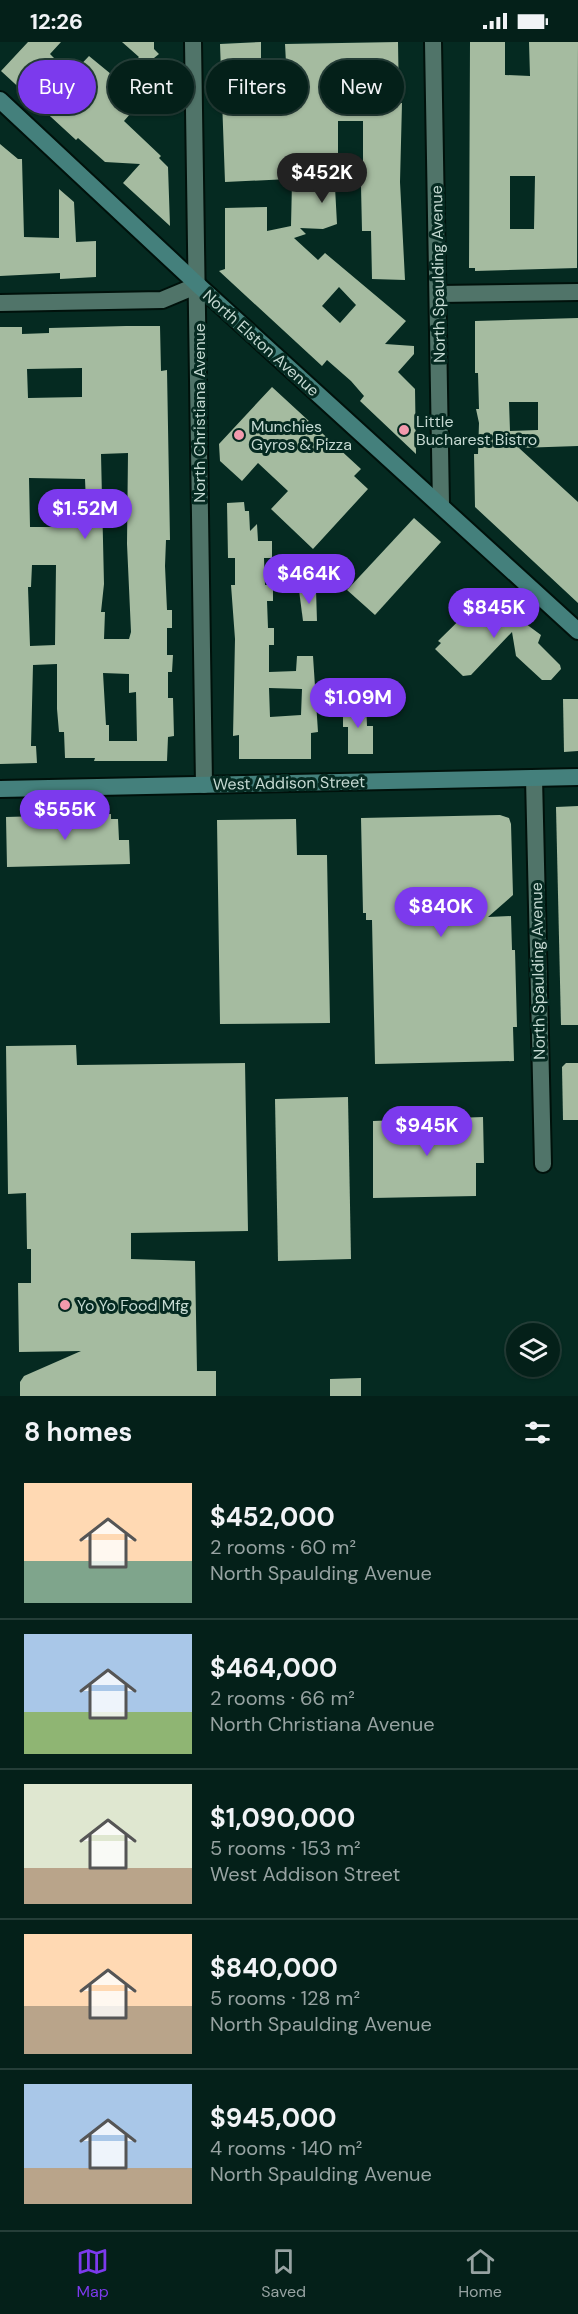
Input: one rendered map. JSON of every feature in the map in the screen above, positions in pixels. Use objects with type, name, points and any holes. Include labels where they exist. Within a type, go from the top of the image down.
[{"type":"main road","name":"North Elston Avenue","points":[[0,100],[198,285],[578,631]]},
{"type":"main road","name":"West Addison Street","points":[[0,789],[578,777]]},
{"type":"street","name":"North Christiana Avenue","points":[[193,42],[204,785]]},
{"type":"street","name":"North Spaulding Avenue","points":[[433,42],[441,505]]},
{"type":"street","points":[[0,303],[162,300],[198,285]]},
{"type":"street","points":[[439,294],[578,292]]},
{"type":"street","name":"North Spaulding Avenue","points":[[534,778],[543,1164]]},
{"type":"building","points":[[28,42],[61,42],[50,54],[56,60],[18,60],[18,87],[1,71]]},
{"type":"building","points":[[122,42],[154,42],[154,49],[159,54],[154,60],[136,60],[139,57]]},
{"type":"building","points":[[261,42],[261,60],[221,60],[220,44]]},
{"type":"building","points":[[398,42],[398,60],[320,60],[320,114],[402,114],[400,182],[405,280],[372,279],[371,231],[362,231],[361,186],[335,187],[337,224],[323,229],[300,228],[306,234],[294,238],[318,260],[325,253],[406,321],[385,344],[414,346],[414,354],[398,372],[415,389],[416,454],[360,401],[364,396],[351,381],[327,360],[322,366],[219,271],[225,269],[225,208],[267,207],[267,231],[291,226],[292,182],[289,182],[289,179],[225,182],[223,114],[308,114],[308,60],[286,60],[285,44]],"holes":[[[338,121],[363,121],[363,167],[338,168]],[[339,287],[356,305],[340,323],[322,306]]]},
{"type":"building","points":[[470,42],[505,42],[505,75],[530,76],[529,42],[578,42],[577,268],[475,271],[475,268],[469,268]],"holes":[[[510,176],[535,176],[534,229],[510,229]]]},
{"type":"building","points":[[96,62],[108,72],[108,114],[130,114],[124,121],[161,156],[159,158],[168,167],[170,226],[123,183],[140,164],[105,162],[78,138],[76,140],[48,114],[96,114]]},
{"type":"building","points":[[0,144],[18,159],[22,159],[24,237],[59,238],[59,189],[74,202],[76,242],[96,241],[96,277],[60,279],[60,273],[0,276]]},
{"type":"building","points":[[578,318],[578,446],[519,448],[578,502],[578,603],[475,507],[474,454],[478,454],[479,423],[476,409],[479,409],[478,373],[475,373],[475,321]],"holes":[[[509,402],[538,402],[538,430],[510,431]]]},
{"type":"building","points":[[160,326],[161,371],[167,370],[170,540],[166,540],[165,566],[167,610],[172,610],[172,628],[167,628],[167,655],[173,655],[172,672],[168,672],[168,698],[173,698],[174,736],[168,737],[167,761],[94,761],[95,758],[65,758],[64,732],[59,732],[57,709],[57,664],[33,665],[31,746],[36,746],[37,763],[0,764],[0,327],[22,327],[22,334],[49,333],[49,328]],"holes":[[[82,368],[82,397],[28,398],[27,369]],[[128,453],[127,544],[131,632],[129,639],[104,639],[105,612],[101,612],[104,584],[101,454]],[[29,478],[85,479],[86,503],[54,505],[56,527],[30,527]],[[32,565],[56,565],[55,645],[30,646],[28,587],[31,587]],[[103,673],[129,674],[129,693],[136,692],[137,741],[109,741],[109,725],[106,725]]]},
{"type":"building","points":[[272,387],[361,469],[354,476],[368,489],[313,549],[271,509],[288,491],[258,463],[242,481],[220,461],[219,444]]},
{"type":"building","points":[[244,502],[245,511],[249,511],[250,531],[257,524],[258,541],[272,541],[272,558],[264,558],[265,585],[273,584],[273,601],[267,601],[268,628],[274,628],[274,645],[269,645],[269,672],[296,671],[297,656],[313,656],[318,732],[311,733],[311,759],[239,759],[239,735],[233,736],[235,639],[231,585],[235,585],[235,558],[228,558],[227,503]],"holes":[[[269,688],[302,689],[301,715],[270,717]]]},
{"type":"building","points":[[414,518],[441,542],[375,615],[347,590]]},
{"type":"building","points":[[292,564],[308,564],[308,581],[293,582]]},
{"type":"building","points":[[491,589],[524,619],[522,621],[541,635],[538,643],[560,665],[561,669],[551,680],[542,680],[516,656],[512,632],[471,675],[463,676],[435,649],[441,643],[438,641]]},
{"type":"building","points":[[299,590],[316,590],[317,621],[303,621]]},
{"type":"building","points":[[563,699],[578,699],[578,751],[564,752]]},
{"type":"building","points":[[347,701],[366,701],[367,726],[373,726],[373,754],[348,754],[348,727],[343,727],[343,711],[347,711]]},
{"type":"building","points":[[578,806],[578,1025],[561,1025],[556,807]]},
{"type":"building","points":[[111,814],[111,819],[118,819],[119,840],[129,840],[130,864],[7,867],[6,817]]},
{"type":"building","points":[[500,815],[509,818],[511,824],[513,895],[488,917],[511,916],[512,950],[515,950],[517,1027],[513,1027],[514,1061],[375,1064],[372,920],[366,920],[366,913],[363,913],[361,818]]},
{"type":"building","points":[[296,819],[297,855],[327,855],[330,1023],[220,1024],[217,820]]},
{"type":"building","points":[[76,1045],[77,1065],[245,1063],[248,1231],[131,1233],[131,1259],[195,1261],[197,1371],[216,1371],[216,1396],[20,1396],[20,1382],[24,1376],[81,1351],[19,1352],[18,1283],[31,1283],[31,1249],[27,1249],[26,1193],[8,1194],[6,1046]]},
{"type":"building","points":[[566,1063],[578,1063],[578,1120],[563,1120],[562,1067]]},
{"type":"building","points":[[348,1097],[351,1259],[278,1261],[275,1099]]},
{"type":"building","points":[[483,1117],[484,1163],[476,1163],[476,1196],[373,1198],[373,1121]]},
{"type":"building","points":[[361,1378],[361,1396],[330,1396],[330,1379]]},
{"type":"place","name":"Little Bucharest Bistro","points":[[404,430]]},
{"type":"place","name":"Munchies Gyros & Pizza","points":[[239,435]]},
{"type":"place","name":"Yo Yo Food Mfg","points":[[65,1305]]}]
